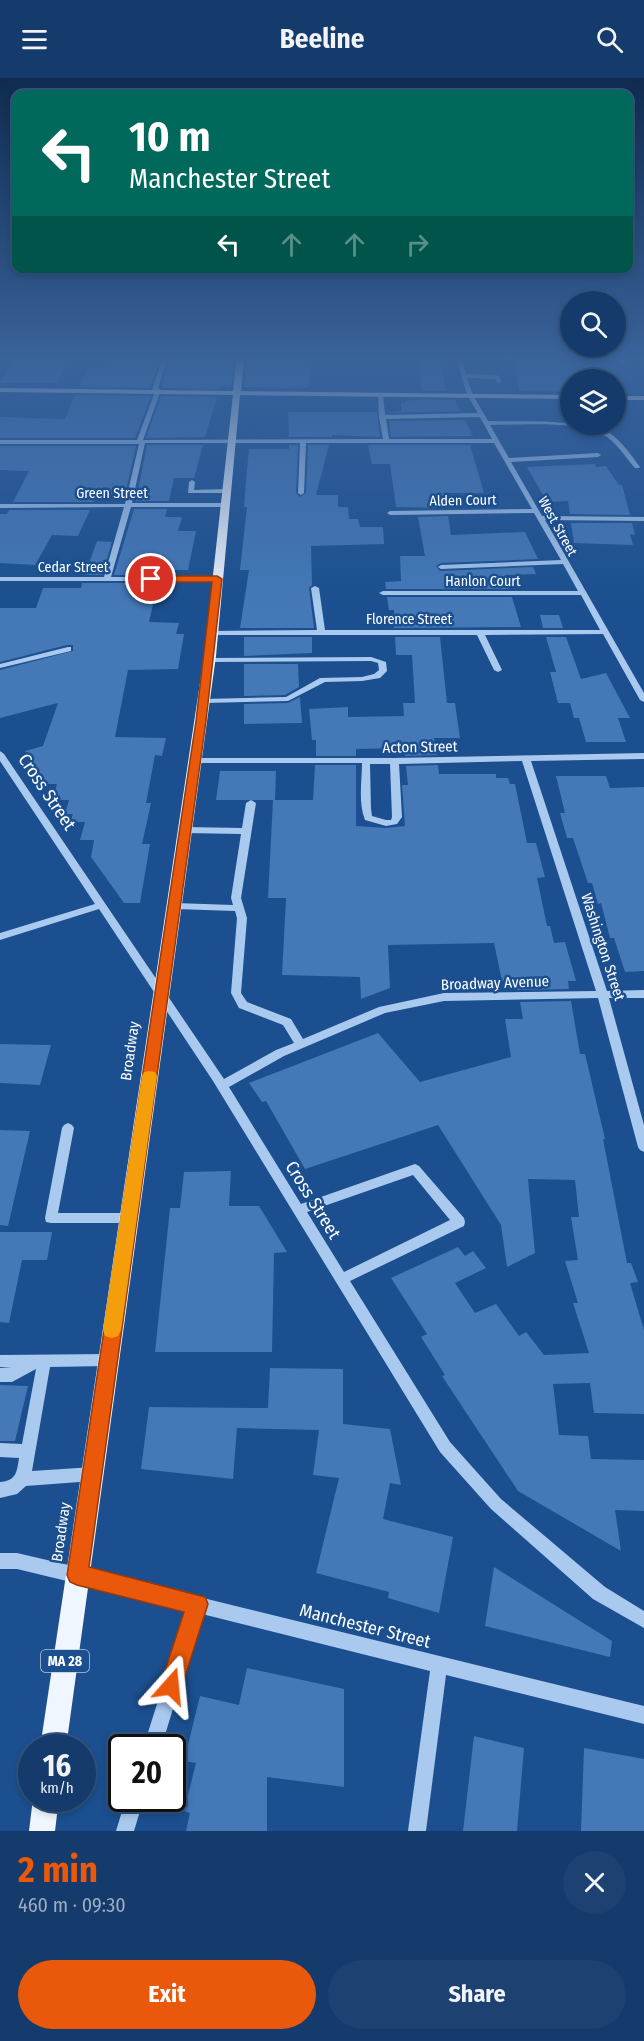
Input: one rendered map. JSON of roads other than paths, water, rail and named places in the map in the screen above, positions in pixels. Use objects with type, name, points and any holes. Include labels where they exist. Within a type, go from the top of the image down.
[{"type":"main road","name":"Broadway","points":[[55,1734],[93,1474],[107,1360],[210,660],[231,442]]},
{"type":"main road","points":[[42,1831],[44,1812]]},
{"type":"street","points":[[0,442],[407,442]]},
{"type":"street","points":[[107,579],[128,505],[140,442]]},
{"type":"street","points":[[301,493],[303,442]]},
{"type":"street","name":"West Street","points":[[496,442],[644,700]]},
{"type":"street","points":[[615,442],[637,467]]},
{"type":"street","points":[[507,459],[598,455]]},
{"type":"street","points":[[192,482],[190,492],[225,491]]},
{"type":"street","name":"Green Street","points":[[0,506],[224,505]]},
{"type":"street","name":"Alden Court","points":[[390,513],[538,514],[644,519]]},
{"type":"street","points":[[441,567],[565,562]]},
{"type":"street","name":"Cedar Street","points":[[0,579],[217,579]]},
{"type":"street","points":[[315,588],[321,632]]},
{"type":"street","name":"Hanlon Court","points":[[383,593],[583,593]]},
{"type":"street","points":[[480,632],[498,669]]},
{"type":"street","name":"Florence Street","points":[[212,633],[605,632]]},
{"type":"street","points":[[0,666],[68,649]]},
{"type":"street","points":[[204,701],[288,699],[322,680],[362,679],[377,676],[383,671],[382,662],[371,659],[210,660]]},
{"type":"street","name":"Cross Street","points":[[0,754],[221,1086],[446,1447],[496,1504],[599,1593],[644,1620]]},
{"type":"street","name":"Acton Street","points":[[195,760],[394,761],[644,756]]},
{"type":"street","name":"Washington Street","points":[[526,759],[603,995],[644,1147]]},
{"type":"street","points":[[366,761],[368,818],[386,823],[394,822],[397,817],[394,761]]},
{"type":"street","points":[[251,804],[236,898],[242,918],[236,993],[243,1005],[287,1022],[301,1045]]},
{"type":"street","points":[[185,830],[247,831]]},
{"type":"street","points":[[0,937],[101,905]]},
{"type":"street","points":[[175,906],[239,908]]},
{"type":"street","name":"Broadway Avenue","points":[[221,1086],[301,1045],[383,1010],[444,997],[644,994]]},
{"type":"street","points":[[68,1128],[51,1218],[129,1218]]},
{"type":"street","points":[[298,1210],[415,1169],[459,1222],[342,1280]]},
{"type":"street","points":[[0,1361],[107,1360]]},
{"type":"street","points":[[0,1375],[12,1375],[39,1362]]},
{"type":"street","points":[[0,1490],[12,1489],[23,1479],[39,1362]]},
{"type":"street","points":[[0,1450],[28,1451]]},
{"type":"street","points":[[23,1479],[93,1474]]},
{"type":"street","name":"Manchester Street","points":[[0,1561],[17,1561],[77,1575],[644,1715]]},
{"type":"street","points":[[156,1734],[197,1604]]},
{"type":"street","points":[[417,1831],[439,1664]]},
{"type":"street","points":[[125,1831],[131,1812]]}]
